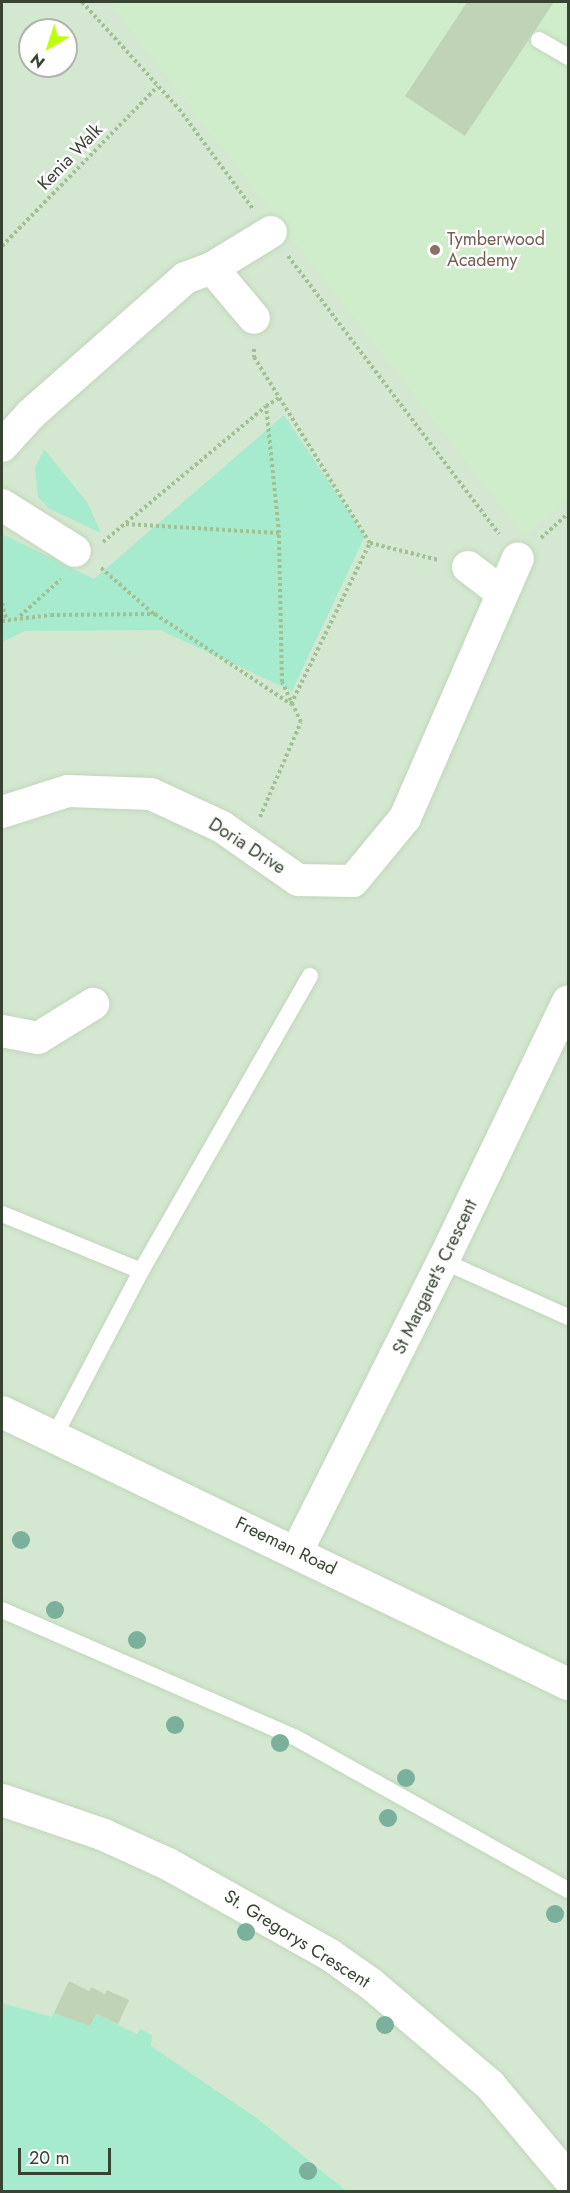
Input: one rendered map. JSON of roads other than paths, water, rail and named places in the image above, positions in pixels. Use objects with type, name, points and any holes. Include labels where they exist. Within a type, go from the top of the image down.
[{"type":"street","points":[[2,446],[31,414],[185,278],[212,268],[271,232]]},
{"type":"street","points":[[212,268],[254,318]]},
{"type":"street","points":[[2,505],[81,553]]},
{"type":"street","name":"Doria Drive","points":[[2,812],[68,791],[151,794],[222,827],[298,880],[353,881],[405,818],[518,558]]},
{"type":"street","points":[[468,567],[502,593]]},
{"type":"street","name":"St Margaret's Crescent","points":[[297,1551],[443,1261],[568,1001]]},
{"type":"street","points":[[2,1031],[38,1038],[93,1004]]},
{"type":"street","name":"Freeman Road","points":[[2,1412],[297,1551],[568,1684]]},
{"type":"street","name":"St. Gregorys Crescent","points":[[2,1800],[104,1835],[168,1864],[330,1955],[422,2025],[490,2085],[568,2178]]},
{"type":"lane","points":[[539,40],[568,57]]},
{"type":"lane","points":[[55,1435],[141,1271],[310,976]]},
{"type":"lane","points":[[2,1214],[141,1271]]},
{"type":"lane","points":[[443,1261],[568,1317]]},
{"type":"lane","points":[[2,1610],[296,1738],[568,1890]]},
{"type":"place","name":"Tymberwood Academy","points":[[435,250]]}]
